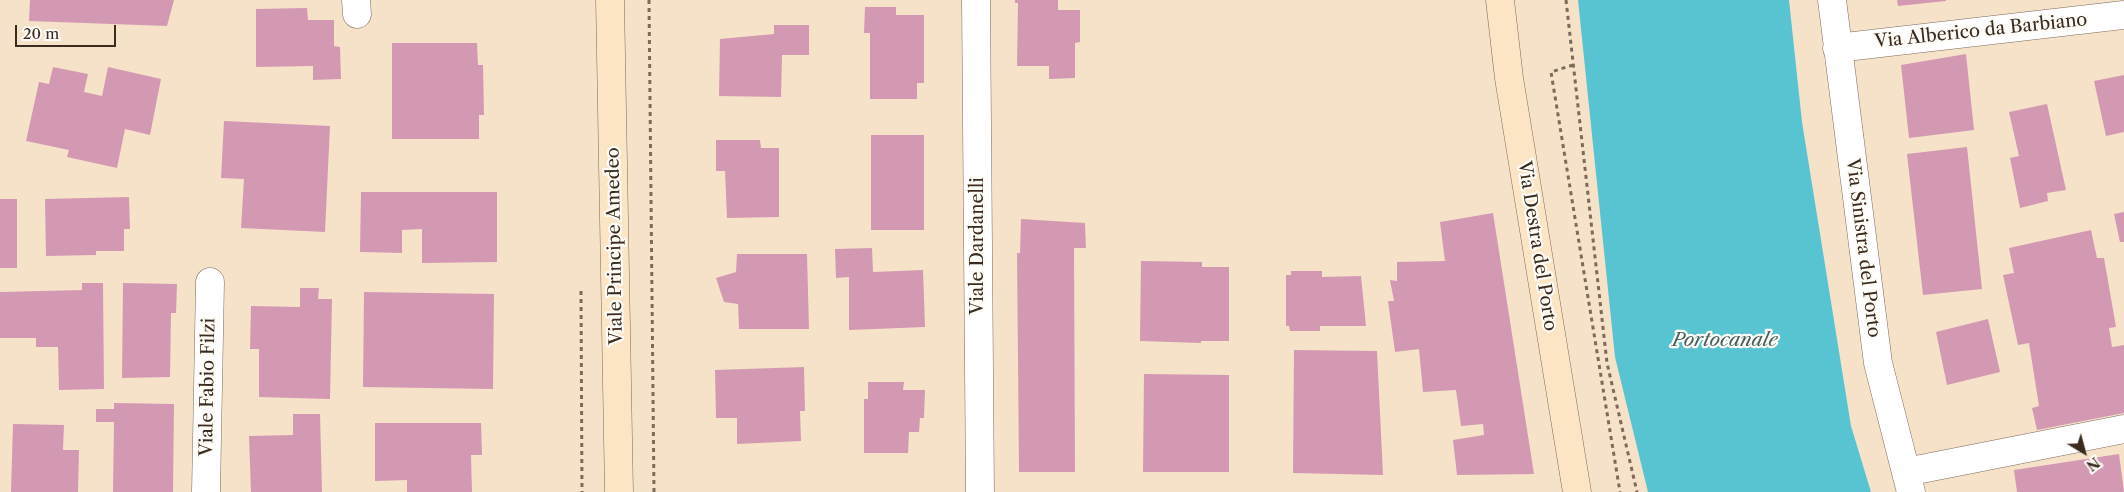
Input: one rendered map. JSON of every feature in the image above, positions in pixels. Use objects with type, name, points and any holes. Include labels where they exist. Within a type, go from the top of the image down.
[{"type":"street","name":"Viale Principe Amedeo","points":[[610,0],[619,492]]},
{"type":"street","name":"Viale Dardanelli","points":[[976,0],[980,492]]},
{"type":"street","name":"Via Destra del Porto","points":[[1500,0],[1509,78],[1578,492]]},
{"type":"street","name":"Via Sinistra del Porto","points":[[1832,0],[1878,363],[1909,482]]},
{"type":"street","name":"Via Alberico da Barbiano","points":[[1837,48],[2124,15]]},
{"type":"street","name":"Viale Fabio Filzi","points":[[206,492],[210,282]]},
{"type":"street","points":[[1909,482],[2124,429]]},
{"type":"path","points":[[650,0],[654,492]]},
{"type":"path","points":[[1566,0],[1608,363],[1637,492]]},
{"type":"path","points":[[1573,65],[1551,72],[1620,492]]},
{"type":"water","name":"Portocanale","points":[[1578,0],[1789,0],[1802,122],[1851,426],[1871,492],[1648,492],[1615,357]]},
{"type":"building","points":[[30,0],[174,0],[167,26],[29,21]]},
{"type":"building","points":[[1015,0],[1058,0],[1058,10],[1080,10],[1080,42],[1075,43],[1075,78],[1049,79],[1049,66],[1017,66],[1018,3],[1015,3]]},
{"type":"building","points":[[1897,0],[1946,0],[1946,1],[1898,6]]},
{"type":"building","points":[[865,7],[896,7],[896,15],[924,15],[924,83],[917,83],[917,99],[870,99],[870,33],[864,33]]},
{"type":"building","points":[[307,8],[308,20],[334,20],[334,46],[340,47],[341,79],[313,80],[313,66],[256,67],[256,9]]},
{"type":"building","points":[[774,25],[809,25],[809,55],[782,55],[781,97],[719,96],[720,39],[774,34]]},
{"type":"building","points":[[392,43],[477,43],[478,65],[483,65],[484,115],[479,115],[479,139],[392,139]]},
{"type":"building","points":[[1966,54],[1974,130],[1909,138],[1901,65]]},
{"type":"building","points":[[53,67],[88,74],[84,92],[102,96],[108,67],[161,79],[150,135],[125,129],[117,168],[67,157],[69,150],[26,141],[39,82],[49,84]]},
{"type":"building","points":[[2124,75],[2124,132],[2106,136],[2094,81]]},
{"type":"building","points":[[2047,104],[2066,190],[2047,193],[2048,201],[2020,208],[2010,158],[2019,156],[2009,112]]},
{"type":"building","points":[[224,121],[330,126],[325,232],[241,228],[244,179],[221,178]]},
{"type":"building","points":[[871,135],[924,135],[924,230],[871,230]]},
{"type":"building","points":[[716,140],[760,140],[761,148],[779,148],[779,217],[727,218],[725,171],[716,171]]},
{"type":"building","points":[[1967,147],[1982,289],[1923,295],[1907,154]]},
{"type":"building","points":[[361,192],[497,192],[497,262],[422,263],[422,229],[402,230],[402,253],[360,252]]},
{"type":"building","points":[[129,197],[130,229],[124,229],[124,251],[96,251],[96,255],[46,256],[45,199]]},
{"type":"building","points":[[0,199],[17,199],[17,268],[0,268]]},
{"type":"building","points":[[2124,212],[2124,242],[2120,242],[2114,214]]},
{"type":"building","points":[[1493,213],[1534,474],[1457,475],[1453,440],[1484,435],[1483,424],[1461,426],[1456,390],[1423,392],[1419,349],[1395,352],[1388,301],[1394,301],[1390,280],[1397,281],[1397,262],[1445,261],[1440,222]]},
{"type":"building","points":[[1021,219],[1085,223],[1086,248],[1074,248],[1075,472],[1019,472],[1017,253],[1020,253]]},
{"type":"building","points":[[2091,230],[2097,258],[2104,258],[2116,327],[2109,328],[2112,347],[2124,345],[2124,413],[2037,430],[2032,408],[2039,406],[2029,343],[2018,345],[2003,275],[2014,273],[2009,248]]},
{"type":"building","points":[[872,248],[873,272],[923,270],[925,327],[849,330],[849,277],[836,278],[835,249]]},
{"type":"building","points":[[737,254],[807,254],[809,329],[739,329],[738,304],[724,302],[716,278],[736,272]]},
{"type":"building","points":[[1141,261],[1202,262],[1202,267],[1229,267],[1229,341],[1201,341],[1201,343],[1140,341]]},
{"type":"building","points":[[1291,271],[1322,271],[1322,277],[1361,276],[1366,326],[1320,326],[1320,331],[1290,331],[1289,326],[1286,326],[1286,275],[1291,275]]},
{"type":"building","points":[[82,283],[103,283],[104,389],[59,390],[58,347],[36,347],[36,338],[0,338],[0,292],[82,290]]},
{"type":"building","points":[[123,283],[177,284],[176,313],[171,313],[170,377],[122,378]]},
{"type":"building","points":[[300,288],[319,288],[318,299],[332,299],[330,399],[259,397],[259,349],[250,349],[251,306],[300,307]]},
{"type":"building","points":[[364,292],[494,294],[493,389],[363,387]]},
{"type":"building","points":[[1988,319],[2000,372],[1947,385],[1936,332]]},
{"type":"building","points":[[1294,350],[1377,351],[1383,475],[1293,473]]},
{"type":"building","points":[[804,367],[805,411],[800,411],[801,441],[737,444],[737,418],[716,418],[715,370]]},
{"type":"building","points":[[1144,374],[1229,375],[1229,472],[1143,472]]},
{"type":"building","points":[[868,382],[904,382],[903,390],[925,390],[924,418],[920,418],[919,432],[909,432],[908,453],[864,453],[864,399],[868,399]]},
{"type":"building","points":[[114,403],[174,404],[173,492],[113,492],[114,422],[96,422],[96,409],[114,409]]},
{"type":"building","points":[[293,414],[320,414],[322,492],[251,492],[249,436],[293,435]]},
{"type":"building","points":[[375,423],[481,423],[482,455],[471,455],[472,492],[407,492],[407,480],[375,481]]},
{"type":"building","points":[[13,424],[64,425],[63,450],[79,450],[78,492],[11,492]]},
{"type":"building","points":[[2119,454],[2124,492],[2017,492],[2014,470]]}]
